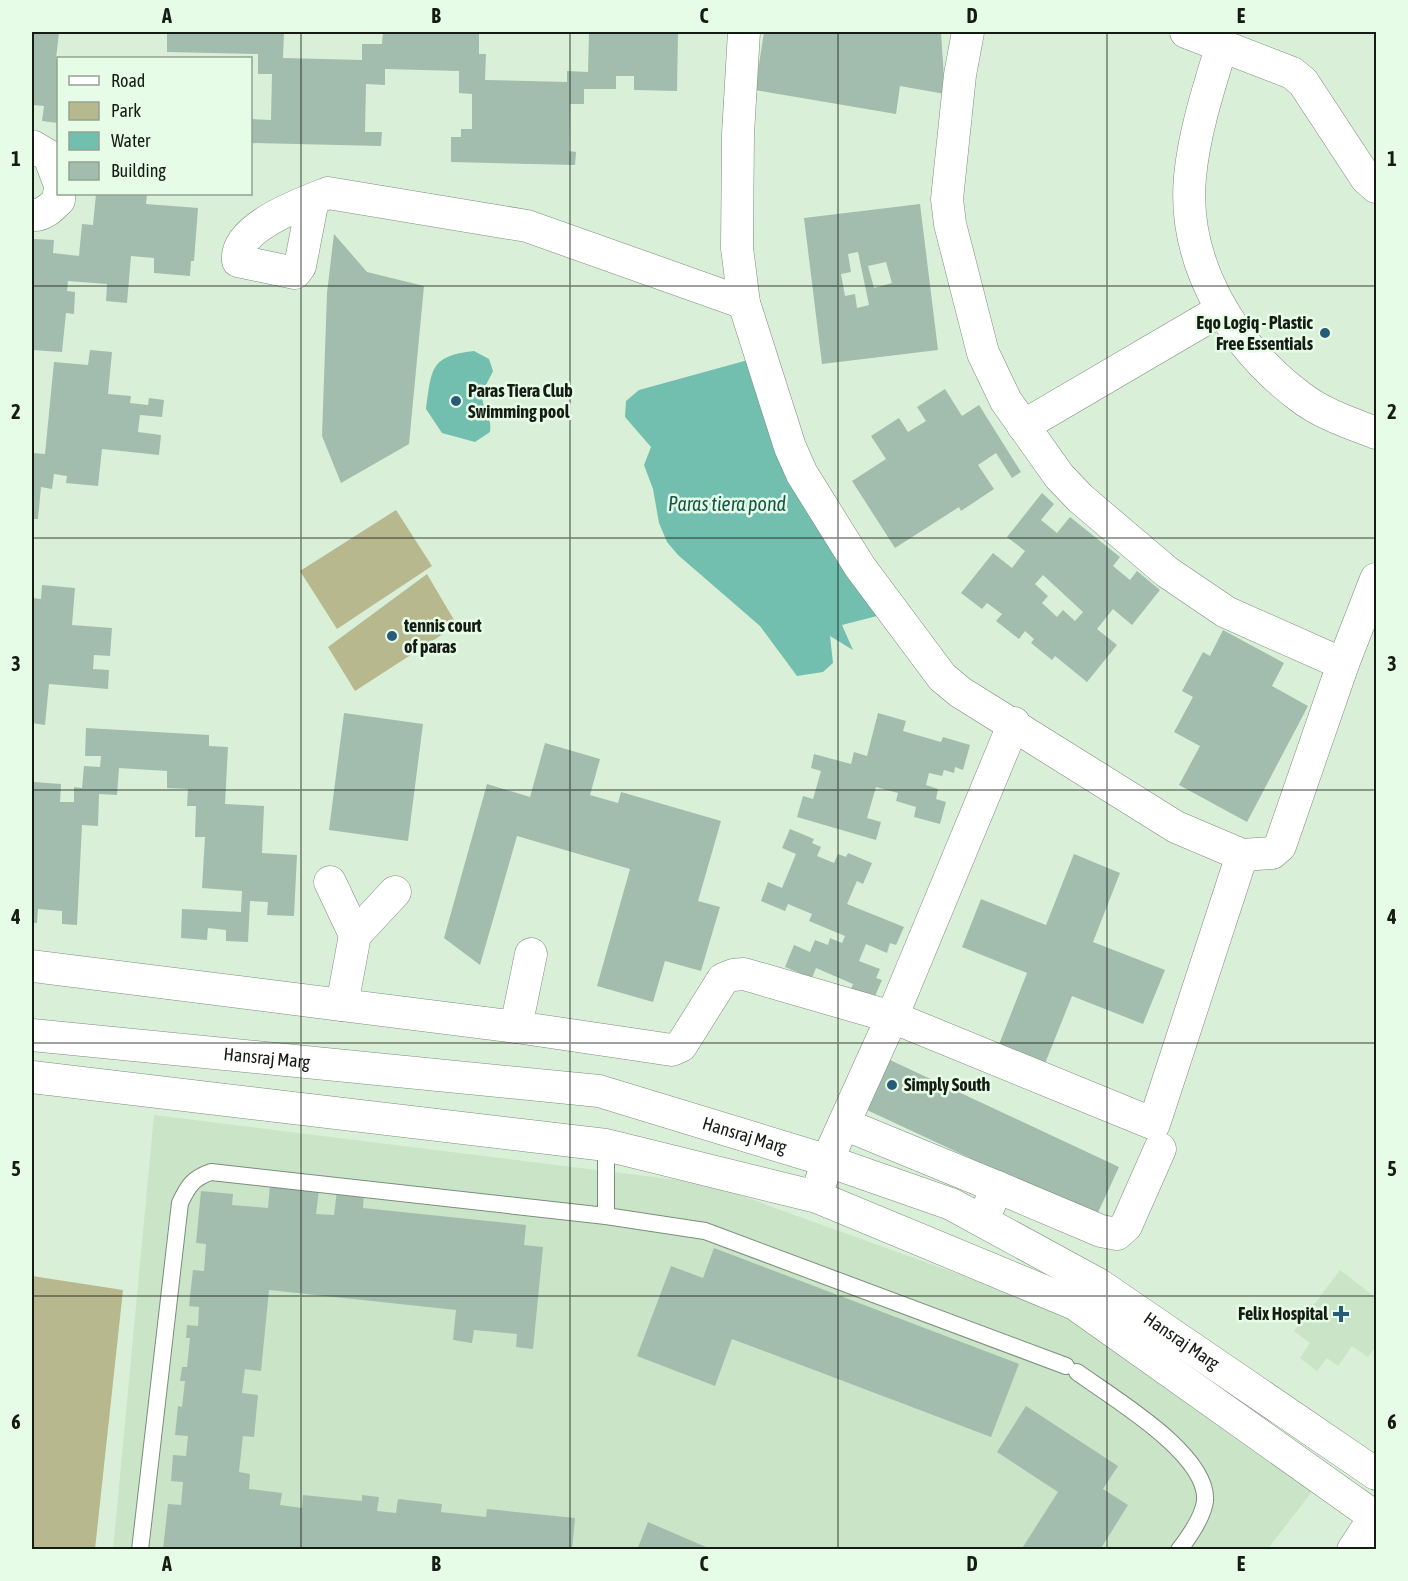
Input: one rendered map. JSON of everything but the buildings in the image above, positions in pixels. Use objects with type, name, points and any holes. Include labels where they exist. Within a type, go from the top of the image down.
[{"type":"street","points":[[744,32],[738,134],[737,248],[744,303],[802,474],[860,567],[942,677],[960,692],[1014,723],[1153,815],[1242,855],[1272,853],[1280,846],[1343,663],[1377,579]]},
{"type":"street","points":[[968,32],[960,75],[947,199],[950,224],[983,353],[1006,401],[1059,476],[1080,498],[1167,572],[1226,612],[1343,663]]},
{"type":"street","points":[[1186,32],[1292,73],[1303,82],[1376,189]]},
{"type":"street","points":[[1222,45],[1208,93],[1190,177],[1190,215],[1197,255],[1221,310],[1267,368],[1299,396],[1321,411],[1377,433]]},
{"type":"street","points":[[32,146],[50,156],[57,177]]},
{"type":"street","points":[[313,199],[328,193],[527,226],[744,303]]},
{"type":"street","points":[[32,215],[39,215],[50,209],[59,200],[59,195]]},
{"type":"street","points":[[1023,426],[1221,310]]},
{"type":"street","points":[[817,1197],[827,1161],[892,1017],[1014,723]]},
{"type":"street","points":[[32,966],[676,1049],[681,1047],[718,984],[733,975],[744,974],[892,1017],[1154,1124],[1242,855]]},
{"type":"street","points":[[330,882],[355,935]]},
{"type":"street","points":[[342,1005],[355,935],[395,892]]},
{"type":"street","points":[[516,1027],[531,954]]},
{"type":"street","name":"Hansraj Marg","points":[[32,1035],[599,1091],[827,1161],[951,1204],[1098,1284],[1377,1474]]},
{"type":"street","name":"Hansraj Marg","points":[[32,1077],[606,1145],[817,1197],[1075,1304],[1376,1516]]},
{"type":"street","points":[[844,1124],[1101,1231],[1117,1234],[1126,1226],[1160,1149]]},
{"type":"street","points":[[983,1221],[997,1187]]},
{"type":"street","points":[[1353,1550],[1376,1516]]},
{"type":"lane","points":[[606,1145],[606,1216]]},
{"type":"lane","points":[[140,1550],[180,1203],[187,1187],[196,1177],[211,1172],[606,1216],[719,1235],[1071,1369],[1178,1447],[1197,1472],[1204,1488],[1205,1502],[1187,1547]]},
{"type":"shaded area","points":[[154,1115],[709,1184],[1091,1322],[1314,1489],[1267,1550],[113,1550]]},
{"type":"shaded area","name":"Felix Hospital","points":[[1340,1270],[1376,1298],[1376,1346],[1368,1357],[1352,1346],[1338,1366],[1327,1358],[1317,1371],[1300,1358],[1310,1343],[1294,1331]]},
{"type":"green space","points":[[396,510],[432,566],[337,629],[300,571]]},
{"type":"green space","name":"tennis court of paras","points":[[427,574],[457,625],[355,691],[328,647]]},
{"type":"green space","points":[[32,1276],[123,1290],[95,1549],[32,1549]]},
{"type":"water","name":"Paras Tiera Club Swimming pool","points":[[474,351],[489,359],[493,371],[483,394],[483,404],[490,421],[490,432],[475,442],[442,433],[426,409],[435,367],[448,357]]},
{"type":"water","name":"Paras tiera pond","points":[[748,360],[877,616],[842,625],[853,650],[830,636],[833,663],[823,672],[797,676],[760,626],[678,555],[667,542],[659,523],[653,489],[644,465],[651,447],[625,417],[626,401],[639,390]]},
{"type":"place","name":"Eqo Logiq - Plastic Free Essentials","points":[[1325,333]]},
{"type":"place","name":"Paras Tiera Club Swimming pool","points":[[456,401]]},
{"type":"place","name":"tennis court of paras","points":[[392,636]]},
{"type":"place","name":"Simply South","points":[[892,1085]]},
{"type":"place","name":"Felix Hospital","points":[[1341,1314]]}]
